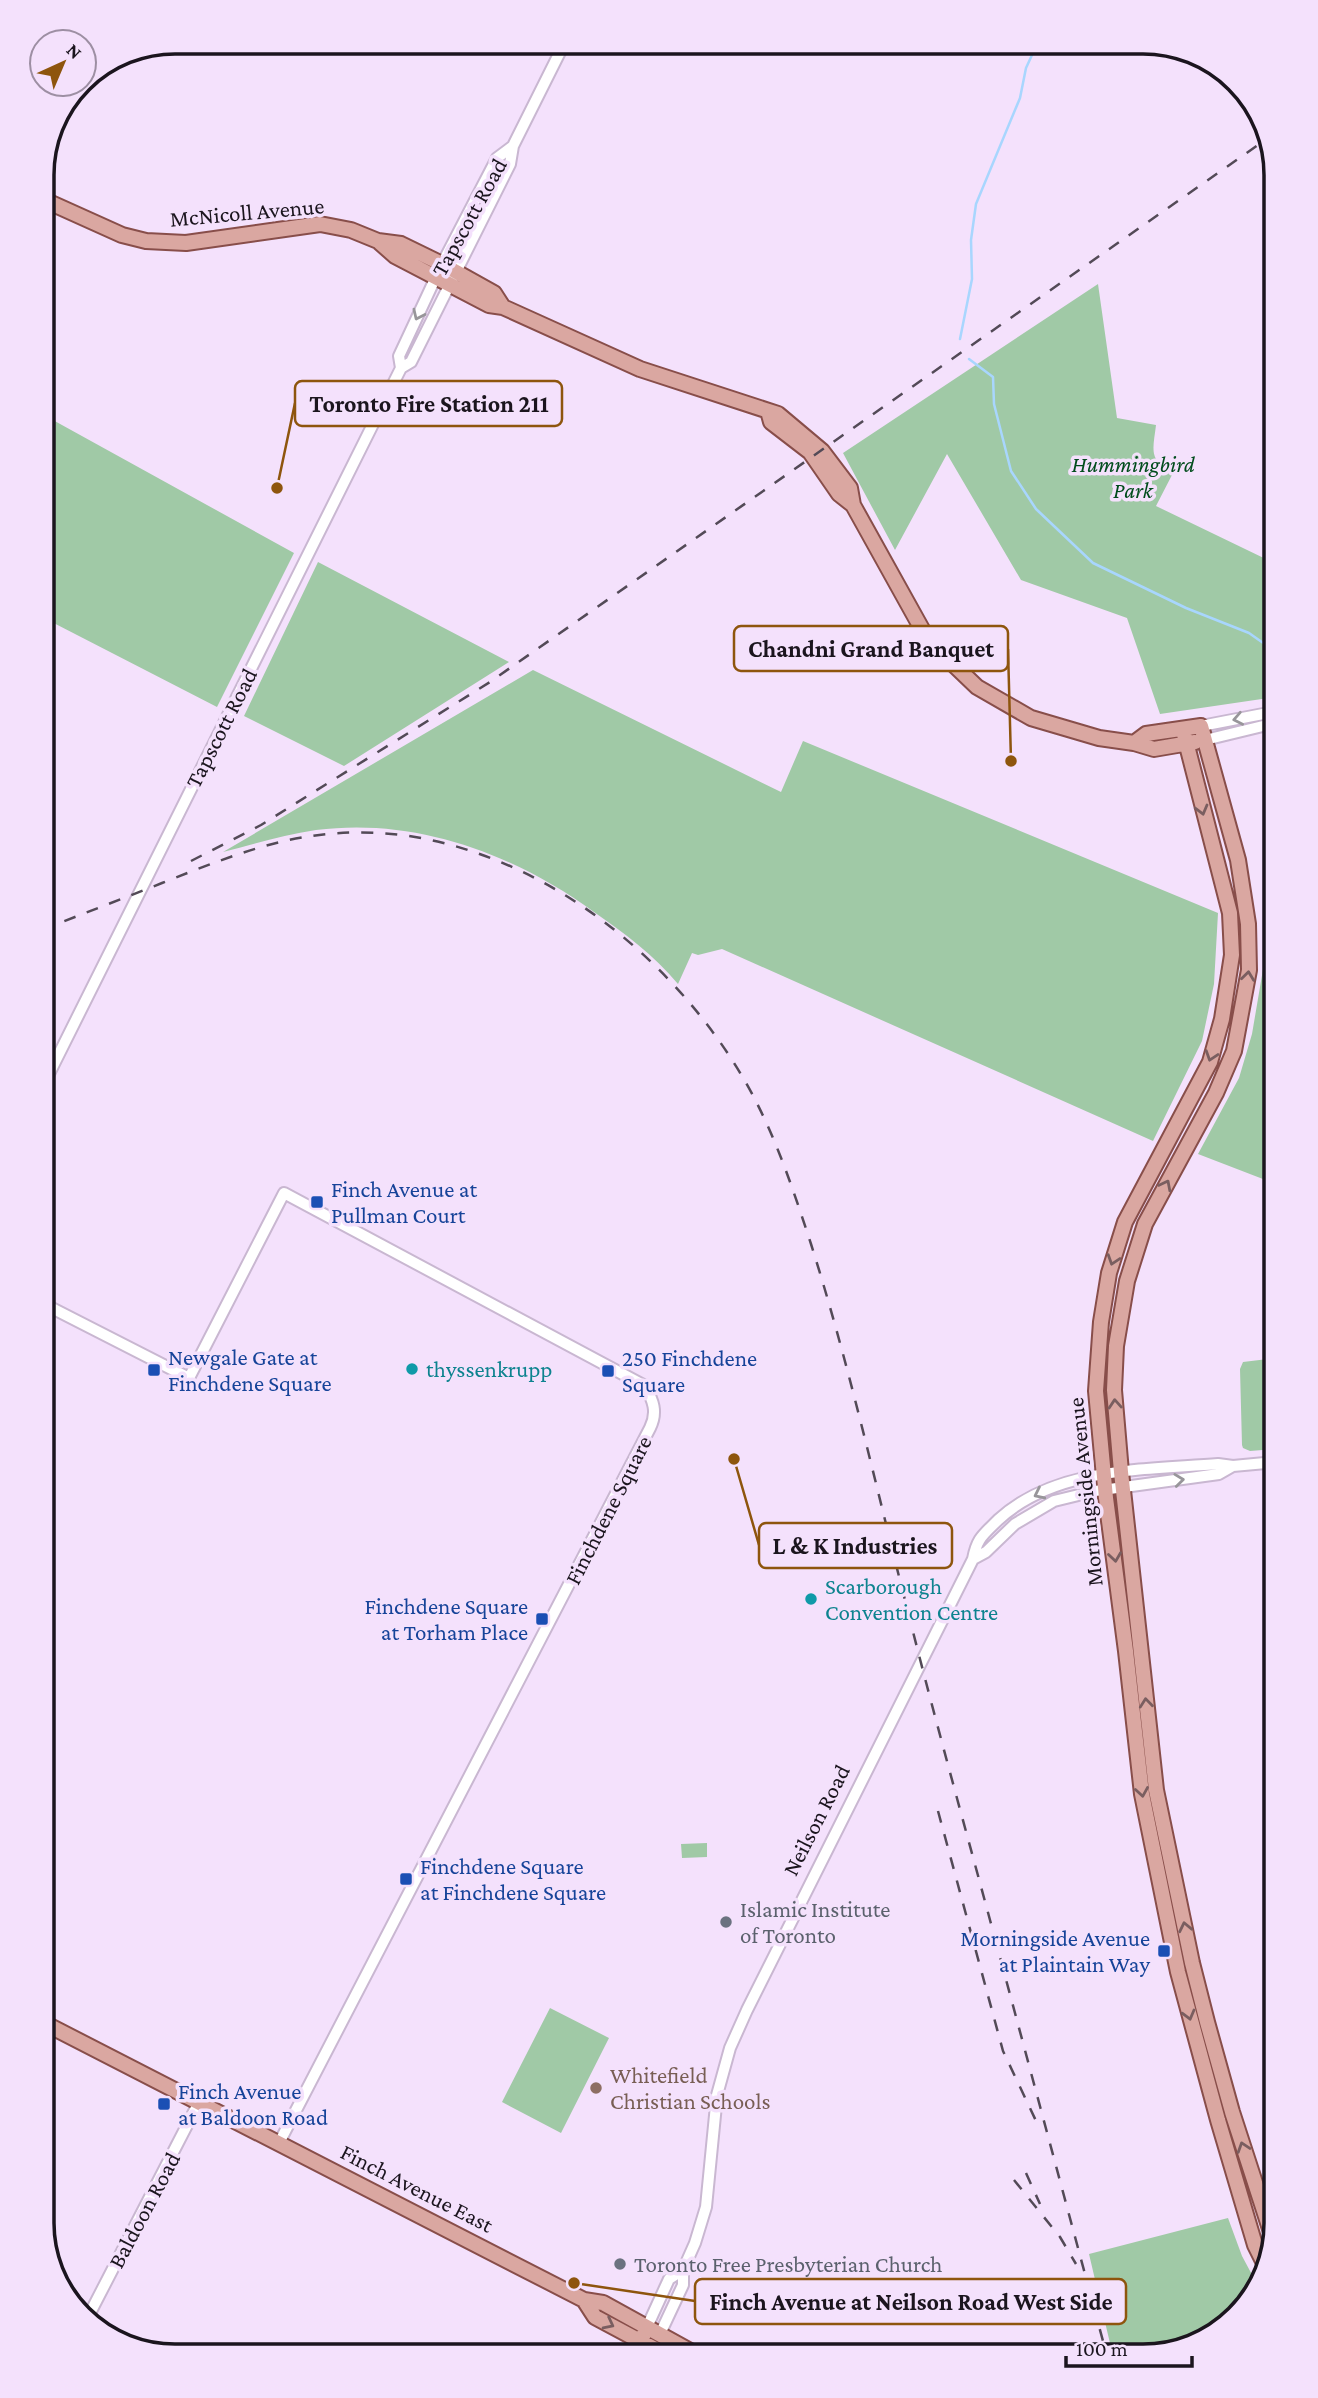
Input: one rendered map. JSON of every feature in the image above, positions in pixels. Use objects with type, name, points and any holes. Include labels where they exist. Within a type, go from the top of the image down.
[{"type":"main road","name":"McNicoll Avenue","points":[[55,205],[122,235],[146,241],[186,243],[320,224],[351,230],[378,240],[396,256],[453,277],[489,306],[503,307],[640,369],[768,411],[771,422],[814,456],[839,494],[853,505],[928,640],[977,687],[1031,718],[1099,738],[1154,749],[1203,733]]},
{"type":"main road","name":"Morningside Avenue","points":[[1203,733],[1238,860],[1248,925],[1250,970],[1234,1051],[1216,1093],[1146,1224],[1127,1281],[1116,1346],[1114,1390],[1142,1794],[1178,1972],[1217,2120],[1260,2255]]},
{"type":"main road","name":"Morningside Avenue","points":[[1184,737],[1230,914],[1232,955],[1222,1019],[1210,1062],[1125,1222],[1109,1273],[1101,1322],[1096,1391],[1105,1482],[1156,1790],[1192,1963],[1232,2112],[1264,2210]]},
{"type":"main road","name":"Finch Avenue East","points":[[54,2028],[584,2300],[603,2303],[677,2344]]},
{"type":"main road","name":"Finch Avenue East","points":[[584,2300],[595,2317],[643,2343]]},
{"type":"main road","name":"Neilson Road","points":[[640,2341],[654,2330]]},
{"type":"main road","name":"Neilson Road","points":[[653,2343],[654,2330]]},
{"type":"street","name":"Tapscott Road","points":[[55,1063],[401,368],[411,362],[510,164],[513,146],[559,54]]},
{"type":"street","name":"Tapscott Road","points":[[401,368],[399,356],[439,270],[497,158],[513,146]]},
{"type":"street","points":[[1203,733],[1264,725]]},
{"type":"street","name":"Finchdene Square","points":[[54,1309],[189,1378],[284,1193],[645,1386],[654,1402],[654,1420],[279,2143]]},
{"type":"street","name":"Neilson Road","points":[[654,2330],[683,2286],[683,2270],[706,2207],[717,2095],[730,2048],[973,1559],[976,1541],[1006,1513],[1041,1492],[1093,1476],[1105,1482],[1218,1464],[1233,1466],[1264,1463]]},
{"type":"street","name":"Baldoon Road","points":[[92,2310],[199,2102]]},
{"type":"green space","name":"Hummingbird Park","points":[[1098,284],[1117,418],[1156,425],[1154,454],[1159,464],[1173,473],[1156,506],[1264,558],[1264,699],[1160,714],[1127,618],[1021,580],[947,454],[895,550],[843,453]]},
{"type":"green space","points":[[55,421],[294,553],[217,707],[55,624]]},
{"type":"green space","points":[[318,562],[509,662],[344,766],[244,716]]},
{"type":"green space","points":[[533,670],[781,792],[803,741],[1218,913],[1214,984],[1202,1041],[1153,1141],[722,949],[698,955],[692,953],[678,984],[638,945],[563,891],[497,857],[462,844],[390,829],[353,827],[304,832],[223,852]]},
{"type":"green space","points":[[1264,964],[1264,1179],[1198,1154],[1239,1078],[1252,1034]]},
{"type":"green space","points":[[1264,1359],[1264,1450],[1250,1451],[1242,1445],[1240,1369],[1243,1362]]},
{"type":"green space","points":[[707,1843],[707,1857],[682,1858],[681,1844]]},
{"type":"green space","points":[[550,2008],[609,2038],[561,2133],[502,2102]]},
{"type":"green space","points":[[1228,2218],[1252,2274],[1228,2308],[1203,2328],[1189,2335],[1143,2344],[1110,2344],[1089,2254]]},
{"type":"waterway","points":[[960,339],[972,279],[971,240],[976,204],[1020,98],[1026,68],[1032,55]]},
{"type":"waterway","points":[[969,359],[993,377],[994,404],[1011,471],[1036,509],[1093,563],[1186,608],[1249,633],[1264,644]]},
{"type":"railway","points":[[191,861],[261,825],[490,682],[1259,144]]},
{"type":"railway","points":[[55,925],[222,860],[278,842],[337,833],[402,835],[454,846],[504,864],[553,888],[598,917],[640,952],[678,990],[713,1032],[742,1076],[772,1137],[797,1201],[825,1289],[937,1725],[1104,2344]]},
{"type":"railway","points":[[938,1811],[1003,2051],[1037,2123]]},
{"type":"railway","points":[[1026,2173],[1040,2204]]},
{"type":"railway","points":[[1014,2180],[1060,2237],[1076,2264]]},
{"type":"place","name":"Toronto Fire Station 211","points":[[277,488]]},
{"type":"place","name":"Chandni Grand Banquet","points":[[1011,761]]},
{"type":"place","name":"Finch Avenue at Pullman Court","points":[[317,1202]]},
{"type":"place","name":"thyssenkrupp","points":[[412,1369]]},
{"type":"place","name":"Newgale Gate at Finchdene Square","points":[[154,1370]]},
{"type":"place","name":"250 Finchdene Square","points":[[608,1371]]},
{"type":"place","name":"L & K Industries","points":[[734,1459]]},
{"type":"place","name":"Scarborough Convention Centre","points":[[811,1599]]},
{"type":"place","name":"Finchdene Square at Torham Place","points":[[542,1619]]},
{"type":"place","name":"Finchdene Square at Finchdene Square","points":[[406,1879]]},
{"type":"place","name":"Islamic Institute of Toronto","points":[[726,1922]]},
{"type":"place","name":"Morningside Avenue at Plaintain Way","points":[[1164,1951]]},
{"type":"place","name":"Whitefield Christian Schools","points":[[596,2088]]},
{"type":"place","name":"Finch Avenue at Baldoon Road","points":[[164,2104]]},
{"type":"place","name":"Toronto Free Presbyterian Church","points":[[620,2264]]},
{"type":"place","name":"Finch Avenue at Neilson Road West Side","points":[[574,2283]]}]
